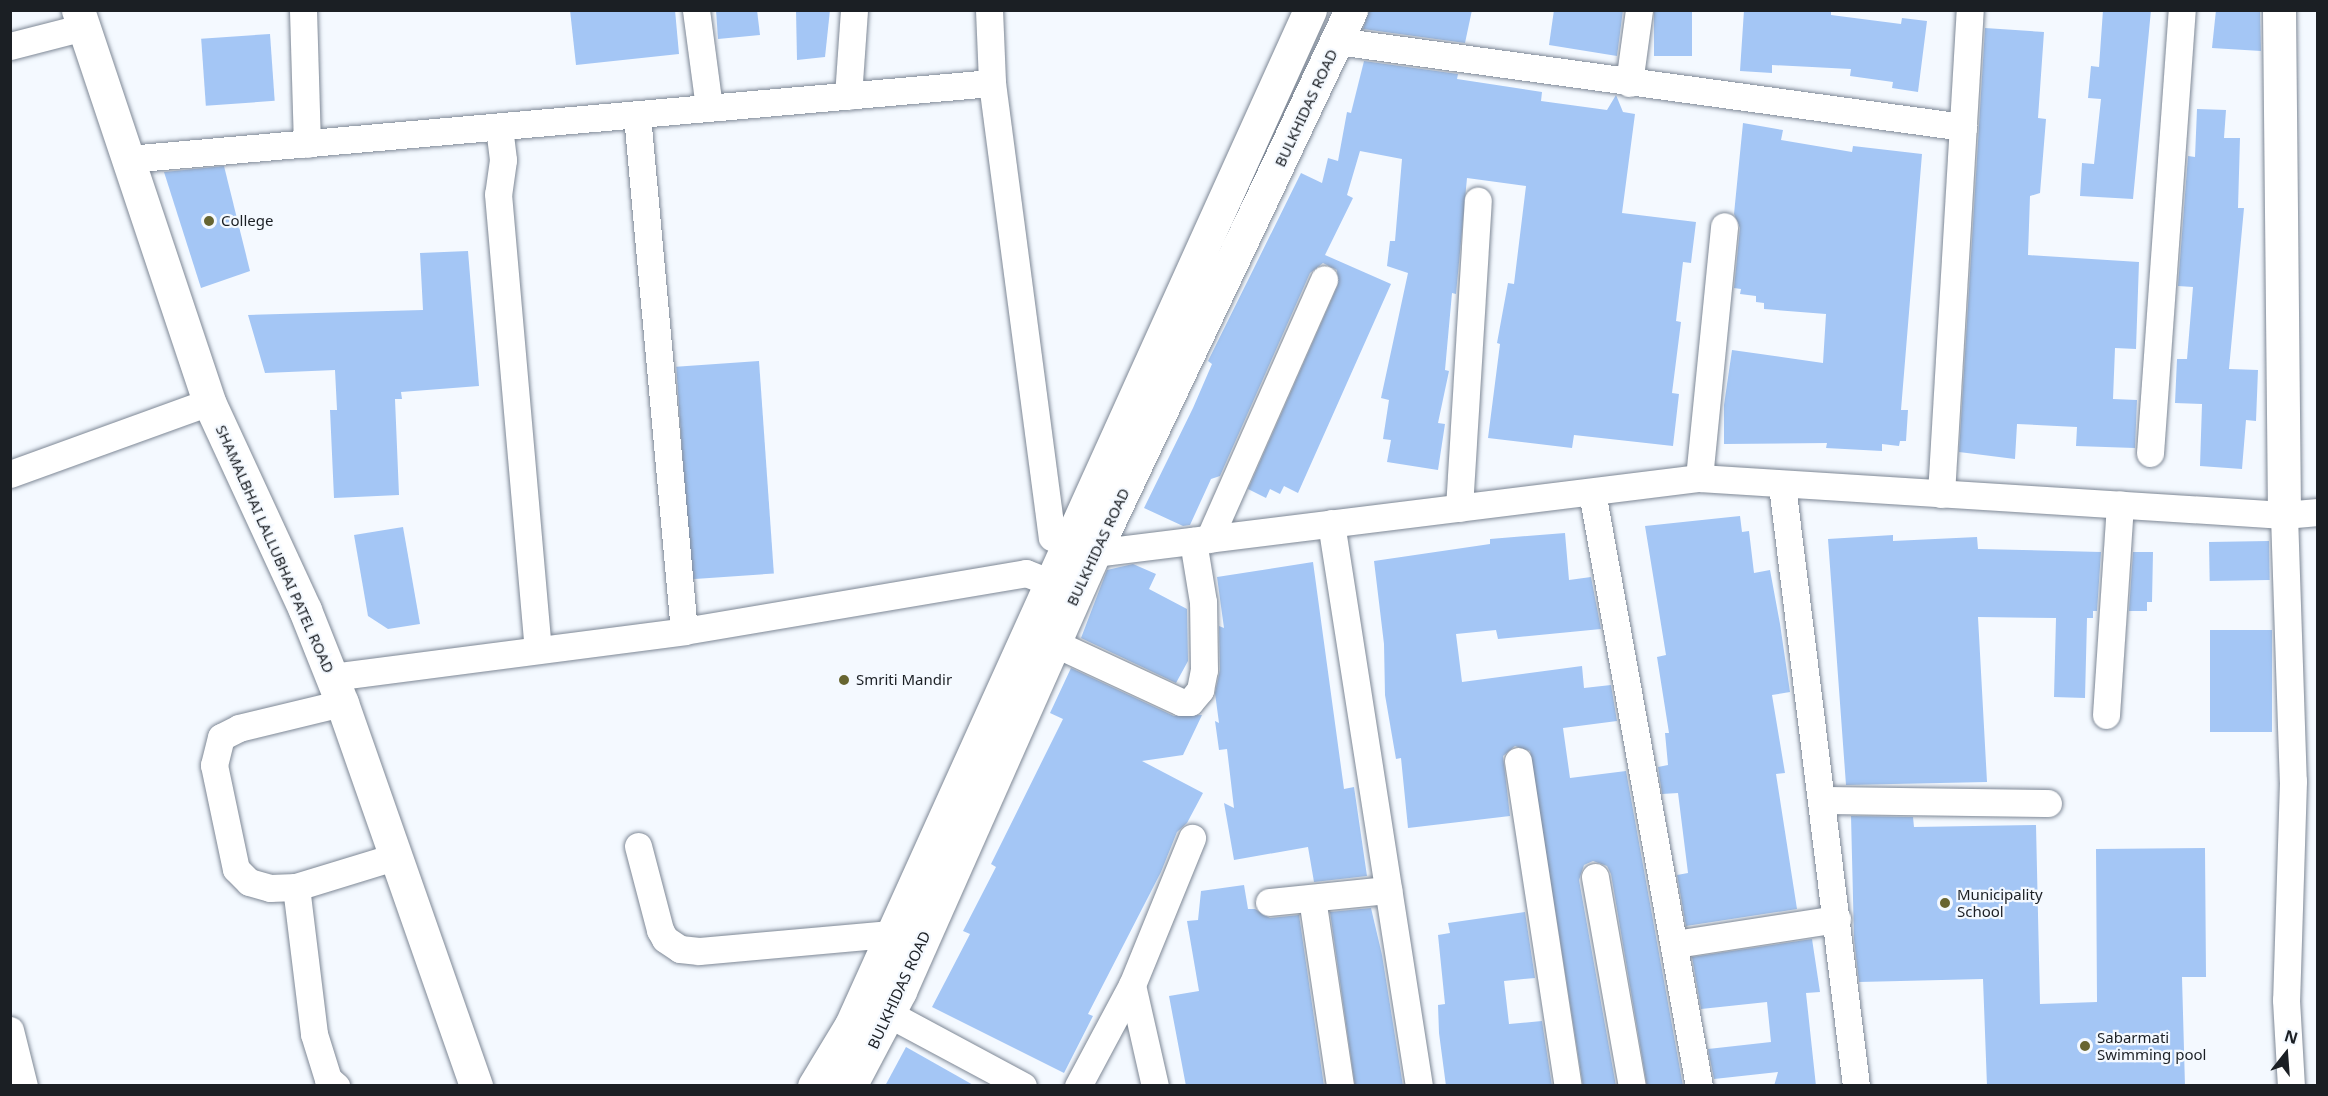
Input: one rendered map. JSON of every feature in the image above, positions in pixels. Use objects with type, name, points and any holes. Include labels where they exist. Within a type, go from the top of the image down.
[{"type":"street","points":[[303,10],[307,144]]},
{"type":"street","points":[[696,10],[709,107]]},
{"type":"street","points":[[848,96],[854,10]]},
{"type":"street","points":[[989,10],[992,83],[1052,537],[1080,548],[1201,540],[1699,478],[2284,515],[2318,512]]},
{"type":"street","name":"BULKHIDAS ROAD","points":[[850,1086],[928,889],[1054,643],[1063,588],[1310,10]]},
{"type":"street","name":"BULKHIDAS ROAD","points":[[1080,548],[1337,41],[1350,10]]},
{"type":"street","points":[[1629,83],[1639,10]]},
{"type":"street","points":[[1941,494],[1970,10]]},
{"type":"street","points":[[2150,453],[2182,10]]},
{"type":"street","points":[[2279,10],[2284,515],[2293,781],[2286,1000],[2291,1086]]},
{"type":"street","points":[[10,45],[81,19]]},
{"type":"street","name":"SHAMALBHAI LALLUBHAI PATEL ROAD","points":[[81,19],[209,402],[305,610],[337,690],[476,1086]]},
{"type":"street","points":[[1337,41],[1629,83],[1963,127]]},
{"type":"street","points":[[128,159],[992,83]]},
{"type":"street","points":[[637,115],[684,631]]},
{"type":"street","points":[[499,127],[502,160],[498,194],[538,648]]},
{"type":"street","points":[[1459,508],[1478,201]]},
{"type":"street","points":[[1699,478],[1724,226]]},
{"type":"street","points":[[1054,643],[1181,702],[1190,702],[1200,690],[1204,670],[1201,540],[1324,279]]},
{"type":"street","points":[[10,474],[209,402]]},
{"type":"street","points":[[1782,485],[1823,800],[1856,1086]]},
{"type":"street","points":[[1592,492],[1699,1086]]},
{"type":"street","points":[[2106,715],[2120,504]]},
{"type":"street","points":[[1331,523],[1419,1086]]},
{"type":"street","points":[[394,857],[296,887],[260,885],[249,882],[236,869],[214,765],[216,749],[221,737],[337,690],[538,648],[684,631],[1026,573],[1063,588],[928,889],[891,934],[887,994],[851,1025],[814,1086]]},
{"type":"street","points":[[1518,761],[1568,1086]]},
{"type":"street","points":[[1823,800],[2048,803]]},
{"type":"street","points":[[1078,1086],[1132,985],[1192,838]]},
{"type":"street","points":[[638,846],[660,930],[665,939],[680,949],[699,951],[891,934]]},
{"type":"street","points":[[1595,877],[1632,1086]]},
{"type":"street","points":[[296,887],[314,1034],[328,1079],[336,1086]]},
{"type":"street","points":[[1269,902],[1388,890]]},
{"type":"street","points":[[1312,898],[1340,1086]]},
{"type":"street","points":[[1675,944],[1837,920]]},
{"type":"street","points":[[1132,985],[1155,1086]]},
{"type":"street","points":[[887,994],[1023,1086]]},
{"type":"street","points":[[10,1030],[24,1086]]},
{"type":"building","points":[[570,10],[675,10],[679,54],[576,65]]},
{"type":"building","points":[[716,10],[757,10],[760,35],[718,39]]},
{"type":"building","points":[[796,10],[830,10],[825,57],[797,60]]},
{"type":"building","points":[[1369,10],[1472,10],[1465,43],[1363,29]]},
{"type":"building","points":[[1554,10],[1623,10],[1617,56],[1549,45]]},
{"type":"building","points":[[1654,10],[1692,10],[1692,56],[1654,56]]},
{"type":"building","points":[[1744,10],[1831,10],[1831,15],[1901,24],[1902,18],[1927,21],[1918,92],[1892,88],[1893,82],[1850,76],[1851,69],[1772,65],[1772,73],[1740,71]]},
{"type":"building","points":[[2103,10],[2151,10],[2133,199],[2080,196],[2082,163],[2094,164],[2101,99],[2088,98],[2091,66],[2099,67]]},
{"type":"building","points":[[2216,10],[2260,10],[2261,51],[2212,48]]},
{"type":"building","points":[[1985,28],[2044,32],[2038,118],[2046,119],[2040,193],[2030,196],[2028,255],[2139,262],[2136,349],[2115,348],[2113,399],[2137,400],[2135,448],[2076,446],[2077,427],[2017,424],[2015,459],[1959,452]]},
{"type":"building","points":[[270,34],[275,101],[206,106],[201,39]]},
{"type":"building","points":[[1364,61],[1458,74],[1457,79],[1542,92],[1541,101],[1607,110],[1616,95],[1623,112],[1635,114],[1622,213],[1696,222],[1691,263],[1683,262],[1676,321],[1681,322],[1672,393],[1679,394],[1673,446],[1574,435],[1572,448],[1488,438],[1500,344],[1497,343],[1508,283],[1514,284],[1526,186],[1467,178],[1456,294],[1452,293],[1445,370],[1449,371],[1438,423],[1445,424],[1438,470],[1387,462],[1391,440],[1383,439],[1389,400],[1381,398],[1408,273],[1387,266],[1390,241],[1395,241],[1402,159],[1360,151],[1347,195],[1353,198],[1325,255],[1391,284],[1298,493],[1284,486],[1280,494],[1270,489],[1266,498],[1248,489],[1338,285],[1337,270],[1323,263],[1310,273],[1220,476],[1211,479],[1190,525],[1183,526],[1144,508],[1193,408],[1212,364],[1208,361],[1301,173],[1322,183],[1328,158],[1338,161],[1347,112],[1351,113]]},
{"type":"building","points":[[2197,109],[2226,110],[2224,138],[2240,138],[2238,208],[2244,208],[2229,369],[2258,370],[2256,421],[2246,420],[2242,469],[2200,466],[2202,404],[2175,403],[2177,359],[2187,359],[2193,287],[2178,286],[2188,156],[2195,157]]},
{"type":"building","points":[[1743,123],[1783,130],[1781,140],[1852,152],[1853,146],[1922,154],[1901,410],[1908,410],[1906,441],[1900,441],[1899,446],[1882,444],[1882,451],[1826,448],[1827,443],[1724,444],[1724,405],[1732,350],[1823,363],[1826,314],[1764,309],[1764,303],[1756,302],[1756,296],[1740,294],[1741,289],[1734,288],[1740,228],[1734,214]]},
{"type":"building","name":"College","points":[[224,166],[250,271],[201,288],[164,172]]},
{"type":"building","points":[[468,251],[479,386],[401,392],[402,399],[395,399],[399,495],[334,498],[330,410],[337,410],[335,370],[265,373],[248,315],[423,310],[420,253]]},
{"type":"building","points":[[759,361],[774,573],[691,579],[676,367]]},
{"type":"building","points":[[1740,516],[1742,532],[1749,531],[1754,573],[1770,570],[1790,692],[1772,695],[1785,773],[1776,774],[1797,909],[1686,926],[1677,875],[1688,873],[1678,793],[1662,794],[1658,767],[1668,765],[1665,733],[1669,733],[1657,657],[1666,655],[1645,526]]},
{"type":"building","points":[[403,527],[420,624],[388,629],[368,616],[354,535]]},
{"type":"building","points":[[1565,533],[1569,580],[1591,577],[1601,629],[1498,639],[1496,630],[1456,634],[1462,682],[1582,666],[1584,688],[1611,685],[1617,721],[1563,728],[1570,778],[1626,771],[1683,1086],[1647,1086],[1611,874],[1607,866],[1593,861],[1584,865],[1579,880],[1616,1086],[1583,1086],[1530,751],[1515,746],[1503,756],[1510,816],[1408,828],[1401,758],[1396,759],[1385,695],[1384,644],[1374,561],[1490,544],[1490,539]]},
{"type":"building","points":[[1893,535],[1893,541],[1977,537],[1978,549],[2101,552],[2097,611],[2093,611],[2093,618],[2087,618],[2085,698],[2054,697],[2056,618],[1978,617],[1987,782],[1846,785],[1828,539]]},
{"type":"building","points":[[2269,541],[2270,580],[2210,581],[2209,542]]},
{"type":"building","points":[[2133,552],[2153,552],[2152,602],[2147,602],[2147,611],[2129,611]]},
{"type":"building","points":[[1313,562],[1344,789],[1354,787],[1367,876],[1314,882],[1308,847],[1234,860],[1224,803],[1234,808],[1227,749],[1219,750],[1215,721],[1219,723],[1215,693],[1220,670],[1219,626],[1224,628],[1217,577]]},
{"type":"building","points":[[1133,564],[1156,574],[1149,589],[1187,609],[1188,661],[1176,683],[1081,638],[1107,570]]},
{"type":"building","points":[[2210,630],[2272,630],[2272,732],[2210,732]]},
{"type":"building","points":[[1071,668],[1174,716],[1202,715],[1183,755],[1142,761],[1203,793],[1187,823],[1177,832],[1161,872],[1088,1014],[1093,1016],[1064,1073],[932,1007],[970,934],[963,931],[996,867],[991,864],[1063,719],[1050,713]]},
{"type":"building","points":[[1851,816],[1913,817],[1914,827],[2036,825],[2040,1004],[2097,1002],[2096,849],[2205,848],[2206,977],[2182,977],[2185,1086],[1987,1086],[1983,979],[1859,982],[1854,939]]},
{"type":"building","points":[[1244,885],[1248,909],[1255,909],[1270,918],[1299,915],[1324,1086],[1186,1086],[1169,996],[1199,991],[1187,921],[1198,920],[1201,891]]},
{"type":"building","points":[[1371,908],[1382,955],[1403,1086],[1355,1086],[1330,912]]},
{"type":"building","points":[[1525,912],[1535,978],[1504,981],[1509,1024],[1542,1021],[1552,1086],[1446,1086],[1439,1033],[1438,1005],[1445,1004],[1438,935],[1450,933],[1448,923]]},
{"type":"building","points":[[1812,939],[1820,992],[1806,993],[1816,1086],[1774,1086],[1778,1072],[1714,1079],[1708,1049],[1771,1042],[1767,1002],[1701,1009],[1692,957]]},
{"type":"building","points":[[906,1047],[975,1086],[885,1086]]},
{"type":"place","name":"College","points":[[209,221]]},
{"type":"place","name":"Smriti Mandir","points":[[844,680]]},
{"type":"place","name":"Municipality School","points":[[1945,903]]},
{"type":"place","name":"Sabarmati Swimming pool","points":[[2085,1046]]}]
